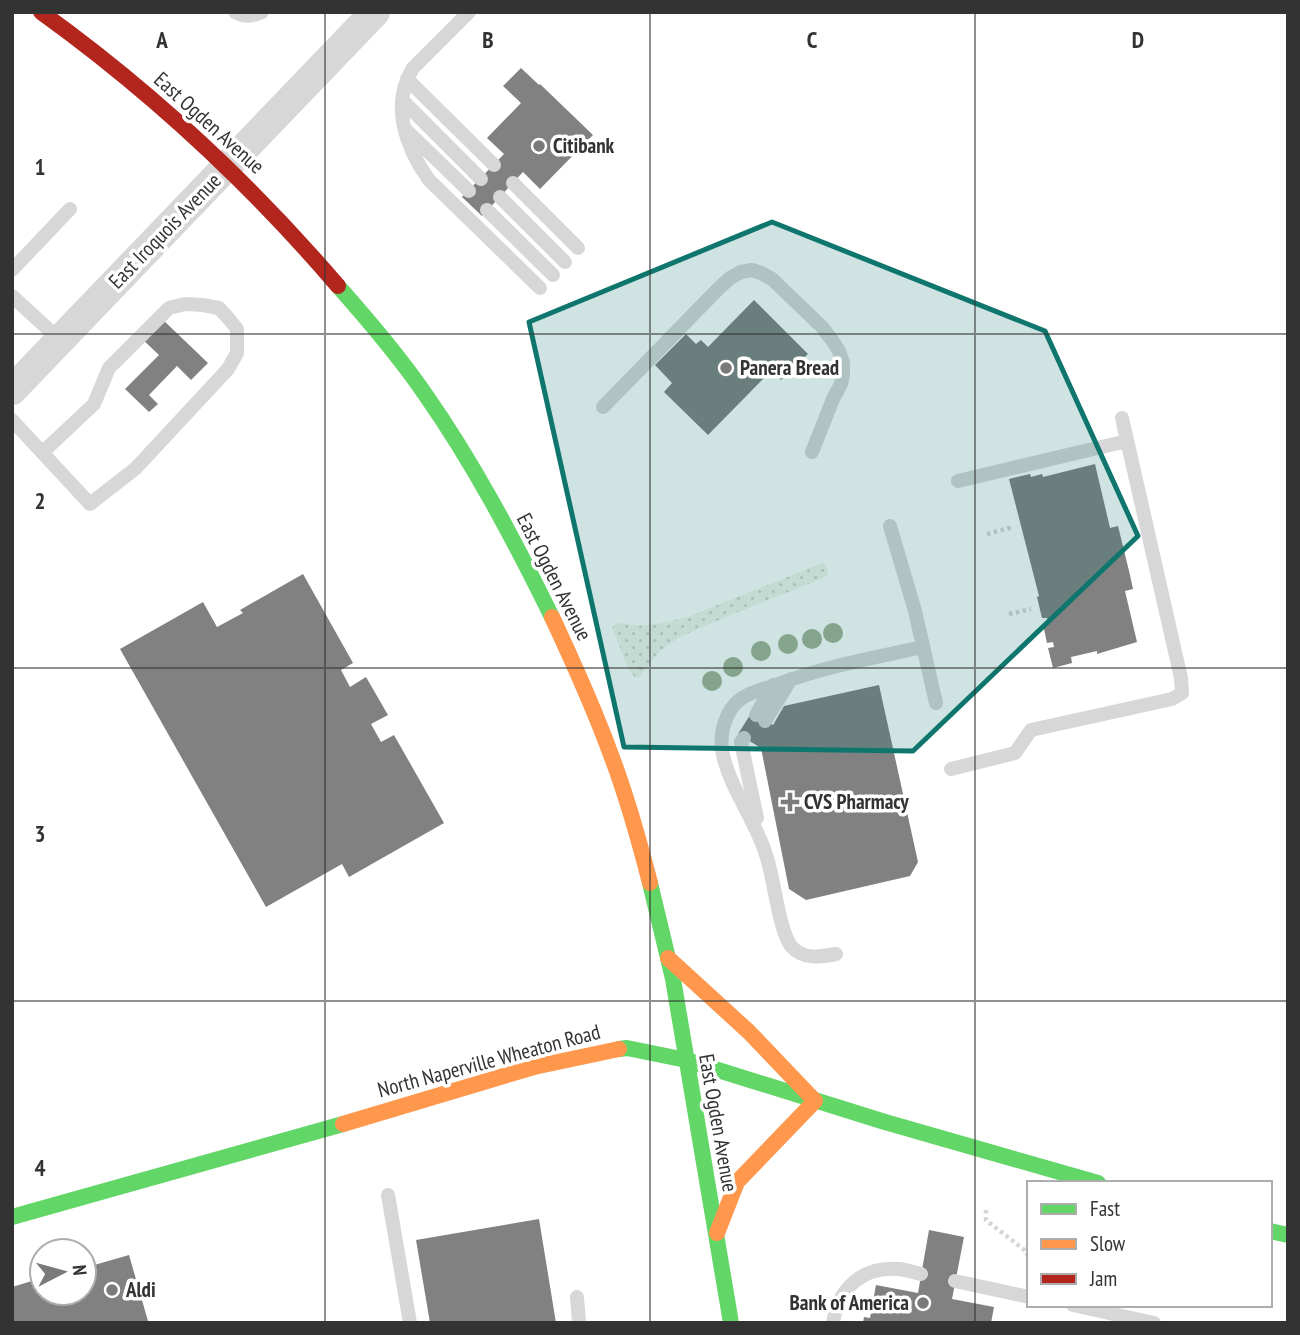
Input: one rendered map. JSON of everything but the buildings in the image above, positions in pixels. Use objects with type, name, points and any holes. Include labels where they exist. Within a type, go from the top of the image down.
[{"type":"main road","name":"East Ogden Avenue","points":[[41,12],[111,64],[183,125],[295,235],[368,320],[425,393],[491,499],[570,655],[596,714],[626,797],[668,958],[731,1323]]},
{"type":"main road","points":[[668,958],[748,1032],[815,1101],[737,1182],[716,1236]]},
{"type":"main road","name":"North Naperville Wheaton Road","points":[[12,1217],[534,1067],[627,1048],[687,1060],[885,1122],[1091,1181]]},
{"type":"street","name":"East Iroquois Avenue","points":[[12,390],[375,12]]},
{"type":"lane","points":[[235,12],[252,16],[262,12]]},
{"type":"lane","points":[[469,12],[413,68],[402,100],[403,127],[419,166],[429,180],[540,288]]},
{"type":"lane","points":[[407,79],[494,165]]},
{"type":"lane","points":[[402,100],[481,179]]},
{"type":"lane","points":[[403,127],[469,191]]},
{"type":"lane","points":[[513,183],[578,248]]},
{"type":"lane","points":[[500,197],[565,262]]},
{"type":"lane","points":[[12,270],[70,209]]},
{"type":"lane","points":[[487,210],[553,275]]},
{"type":"lane","points":[[603,407],[730,278],[741,272],[752,271],[772,279],[822,327],[839,351],[843,363],[841,384],[812,452]]},
{"type":"lane","points":[[12,296],[60,340]]},
{"type":"lane","points":[[12,420],[90,504],[136,468],[228,369],[237,353],[237,329],[219,308],[185,304],[169,308],[109,368],[94,404],[43,452]]},
{"type":"lane","points":[[951,769],[1015,752],[1031,730],[1172,699],[1182,693],[1181,678],[1122,418]]},
{"type":"lane","points":[[958,481],[1127,441]]},
{"type":"lane","points":[[890,526],[915,611],[936,703]]},
{"type":"lane","points":[[762,841],[723,755],[721,737],[735,704],[747,695],[791,679],[835,666],[923,647]]},
{"type":"lane","points":[[773,685],[760,718],[791,679]]},
{"type":"lane","points":[[748,740],[741,742],[785,933],[790,945],[798,952],[819,957],[836,954]]},
{"type":"lane","points":[[388,1195],[410,1323]]},
{"type":"lane","points":[[833,1323],[838,1302],[846,1288],[858,1277],[879,1270],[898,1269],[921,1274]]},
{"type":"lane","points":[[955,1281],[1027,1297]]},
{"type":"lane","points":[[577,1297],[579,1323]]},
{"type":"lane","points":[[1083,1307],[1154,1323]]},
{"type":"path","points":[[987,534],[1013,527]]},
{"type":"path","points":[[1009,614],[1031,609]]},
{"type":"path","points":[[986,1210],[986,1220],[1027,1252]]},
{"type":"highlighted area","points":[[772,222],[1045,331],[1138,536],[913,751],[624,747],[529,322]]},
{"type":"shaded area","points":[[822,563],[827,568],[827,576],[678,638],[661,650],[639,677],[630,672],[612,628],[616,624],[646,625],[688,617]]},
{"type":"traffic: fast","points":[[338,286],[394,352],[443,421],[493,503],[552,617]]},
{"type":"traffic: fast","points":[[650,883],[673,979],[731,1323]]},
{"type":"traffic: fast","points":[[619,1049],[627,1048],[686,1060],[885,1122],[1091,1181]]},
{"type":"traffic: fast","points":[[12,1217],[343,1124]]},
{"type":"traffic: fast","points":[[1272,1231],[1288,1235]]},
{"type":"traffic: slow","points":[[552,617],[611,755],[650,883]]},
{"type":"traffic: slow","points":[[668,958],[749,1032],[815,1101],[737,1182],[717,1233]]},
{"type":"traffic: slow","points":[[343,1124],[534,1067],[619,1049]]},
{"type":"traffic: jam","points":[[41,12],[122,74],[198,140],[270,211],[338,286]]},
{"type":"place","name":"Citibank","points":[[539,146]]},
{"type":"place","name":"Panera Bread","points":[[726,368]]},
{"type":"place","name":"CVS Pharmacy","points":[[790,802]]},
{"type":"place","name":"Aldi","points":[[112,1290]]},
{"type":"place","name":"Bank of America","points":[[923,1303]]}]
